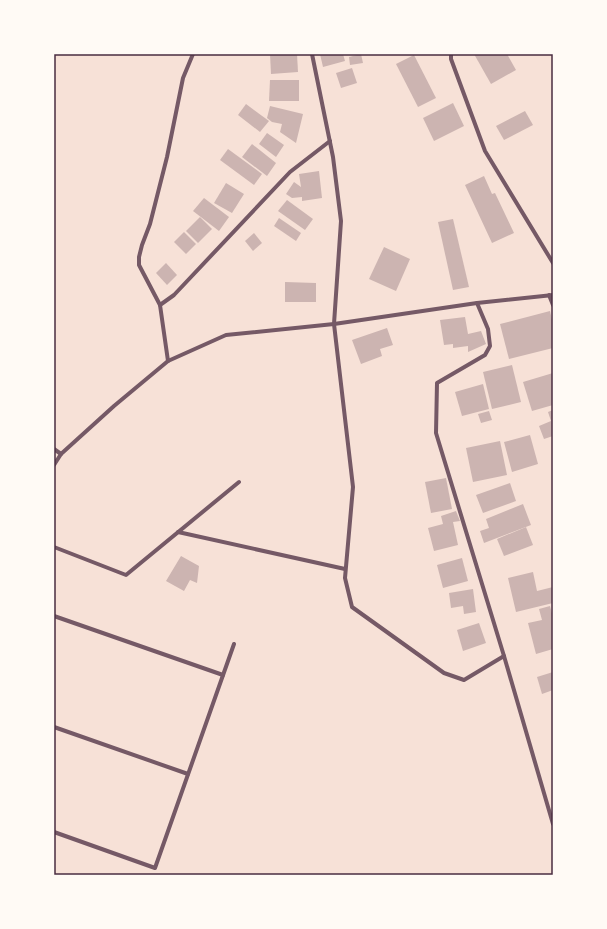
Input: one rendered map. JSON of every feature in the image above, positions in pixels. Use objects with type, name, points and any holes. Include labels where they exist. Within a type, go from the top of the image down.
[{"type":"street","points":[[168,361],[160,305],[139,265],[139,257],[150,224],[167,157],[183,78],[193,54]]},
{"type":"street","points":[[312,54],[330,141],[341,221],[334,324],[353,488],[345,569],[345,578],[352,607],[444,673],[464,680],[504,656]]},
{"type":"street","points":[[451,54],[485,151],[553,263]]},
{"type":"street","points":[[160,305],[174,295],[290,172],[330,141]]},
{"type":"street","points":[[54,465],[61,454],[114,406],[168,361],[226,335],[334,324],[477,303],[551,295],[553,305]]},
{"type":"street","points":[[477,303],[488,329],[490,346],[485,356],[437,383],[436,433],[504,656],[553,824]]},
{"type":"street","points":[[54,449],[61,454]]},
{"type":"street","points":[[54,547],[126,575],[239,482]]},
{"type":"street","points":[[178,532],[345,569]]},
{"type":"street","points":[[54,616],[223,675]]},
{"type":"street","points":[[54,832],[155,868],[234,644]]},
{"type":"street","points":[[54,727],[188,774]]},
{"type":"building","points":[[270,54],[297,54],[298,72],[271,74]]},
{"type":"building","points":[[320,54],[343,54],[345,61],[323,67]]},
{"type":"building","points":[[361,54],[363,63],[350,65],[349,57]]},
{"type":"building","points":[[474,54],[507,54],[516,70],[491,84]]},
{"type":"building","points":[[414,55],[436,98],[418,107],[396,64]]},
{"type":"building","points":[[352,68],[357,83],[341,88],[336,73]]},
{"type":"building","points":[[270,80],[299,80],[299,101],[269,101]]},
{"type":"building","points":[[453,103],[464,126],[434,141],[423,118]]},
{"type":"building","points":[[246,104],[269,121],[260,132],[238,115]]},
{"type":"building","points":[[270,106],[303,114],[296,143],[280,132],[282,124],[272,122],[267,118]]},
{"type":"building","points":[[525,111],[533,125],[504,140],[496,126]]},
{"type":"building","points":[[267,133],[284,145],[276,157],[259,144]]},
{"type":"building","points":[[252,144],[276,163],[267,176],[242,157]]},
{"type":"building","points":[[228,149],[262,174],[254,185],[220,160]]},
{"type":"building","points":[[319,171],[322,198],[302,201],[302,197],[292,198],[286,194],[294,182],[301,187],[299,174]]},
{"type":"building","points":[[484,176],[492,194],[495,193],[514,233],[492,243],[465,185]]},
{"type":"building","points":[[226,183],[244,194],[232,213],[214,203]]},
{"type":"building","points":[[204,198],[229,217],[219,231],[193,211]]},
{"type":"building","points":[[287,200],[313,219],[305,230],[278,211]]},
{"type":"building","points":[[200,217],[212,229],[198,243],[186,231]]},
{"type":"building","points":[[279,218],[301,233],[296,241],[274,226]]},
{"type":"building","points":[[453,219],[469,287],[453,290],[438,222]]},
{"type":"building","points":[[184,232],[196,244],[186,254],[174,242]]},
{"type":"building","points":[[254,233],[262,243],[253,251],[245,241]]},
{"type":"building","points":[[384,247],[410,259],[396,291],[369,279]]},
{"type":"building","points":[[166,263],[177,275],[167,285],[156,273]]},
{"type":"building","points":[[285,282],[316,283],[316,302],[285,302]]},
{"type":"building","points":[[550,311],[553,324],[553,348],[509,359],[500,324]]},
{"type":"building","points":[[465,317],[468,334],[481,331],[486,344],[468,352],[468,346],[453,348],[453,344],[444,345],[440,320]]},
{"type":"building","points":[[387,328],[393,345],[380,349],[382,356],[361,364],[352,340]]},
{"type":"building","points":[[512,365],[521,402],[492,409],[483,372]]},
{"type":"building","points":[[553,373],[553,405],[532,411],[523,382]]},
{"type":"building","points":[[483,384],[489,409],[462,416],[455,392]]},
{"type":"building","points":[[553,410],[553,436],[544,439],[539,426],[551,421],[548,412]]},
{"type":"building","points":[[489,411],[492,420],[481,423],[478,414]]},
{"type":"building","points":[[530,435],[538,464],[512,472],[504,442]]},
{"type":"building","points":[[500,441],[507,475],[473,482],[466,448]]},
{"type":"building","points":[[446,478],[452,509],[431,513],[425,482]]},
{"type":"building","points":[[510,483],[516,501],[483,513],[476,495]]},
{"type":"building","points":[[523,504],[531,525],[484,543],[480,531],[489,528],[486,519]]},
{"type":"building","points":[[456,511],[460,521],[453,522],[458,545],[434,551],[428,528],[443,524],[441,516]]},
{"type":"building","points":[[526,527],[533,545],[504,556],[497,539]]},
{"type":"building","points":[[181,556],[199,566],[197,583],[190,580],[184,591],[166,581]]},
{"type":"building","points":[[462,558],[468,581],[443,588],[437,565]]},
{"type":"building","points":[[533,572],[537,591],[553,587],[553,603],[516,612],[508,578]]},
{"type":"building","points":[[473,589],[476,612],[464,614],[463,606],[451,608],[449,593]]},
{"type":"building","points":[[550,606],[553,617],[553,649],[536,654],[528,623],[542,620],[539,609]]},
{"type":"building","points":[[479,623],[486,643],[463,651],[457,630]]},
{"type":"building","points":[[553,672],[553,690],[542,694],[537,677]]}]
